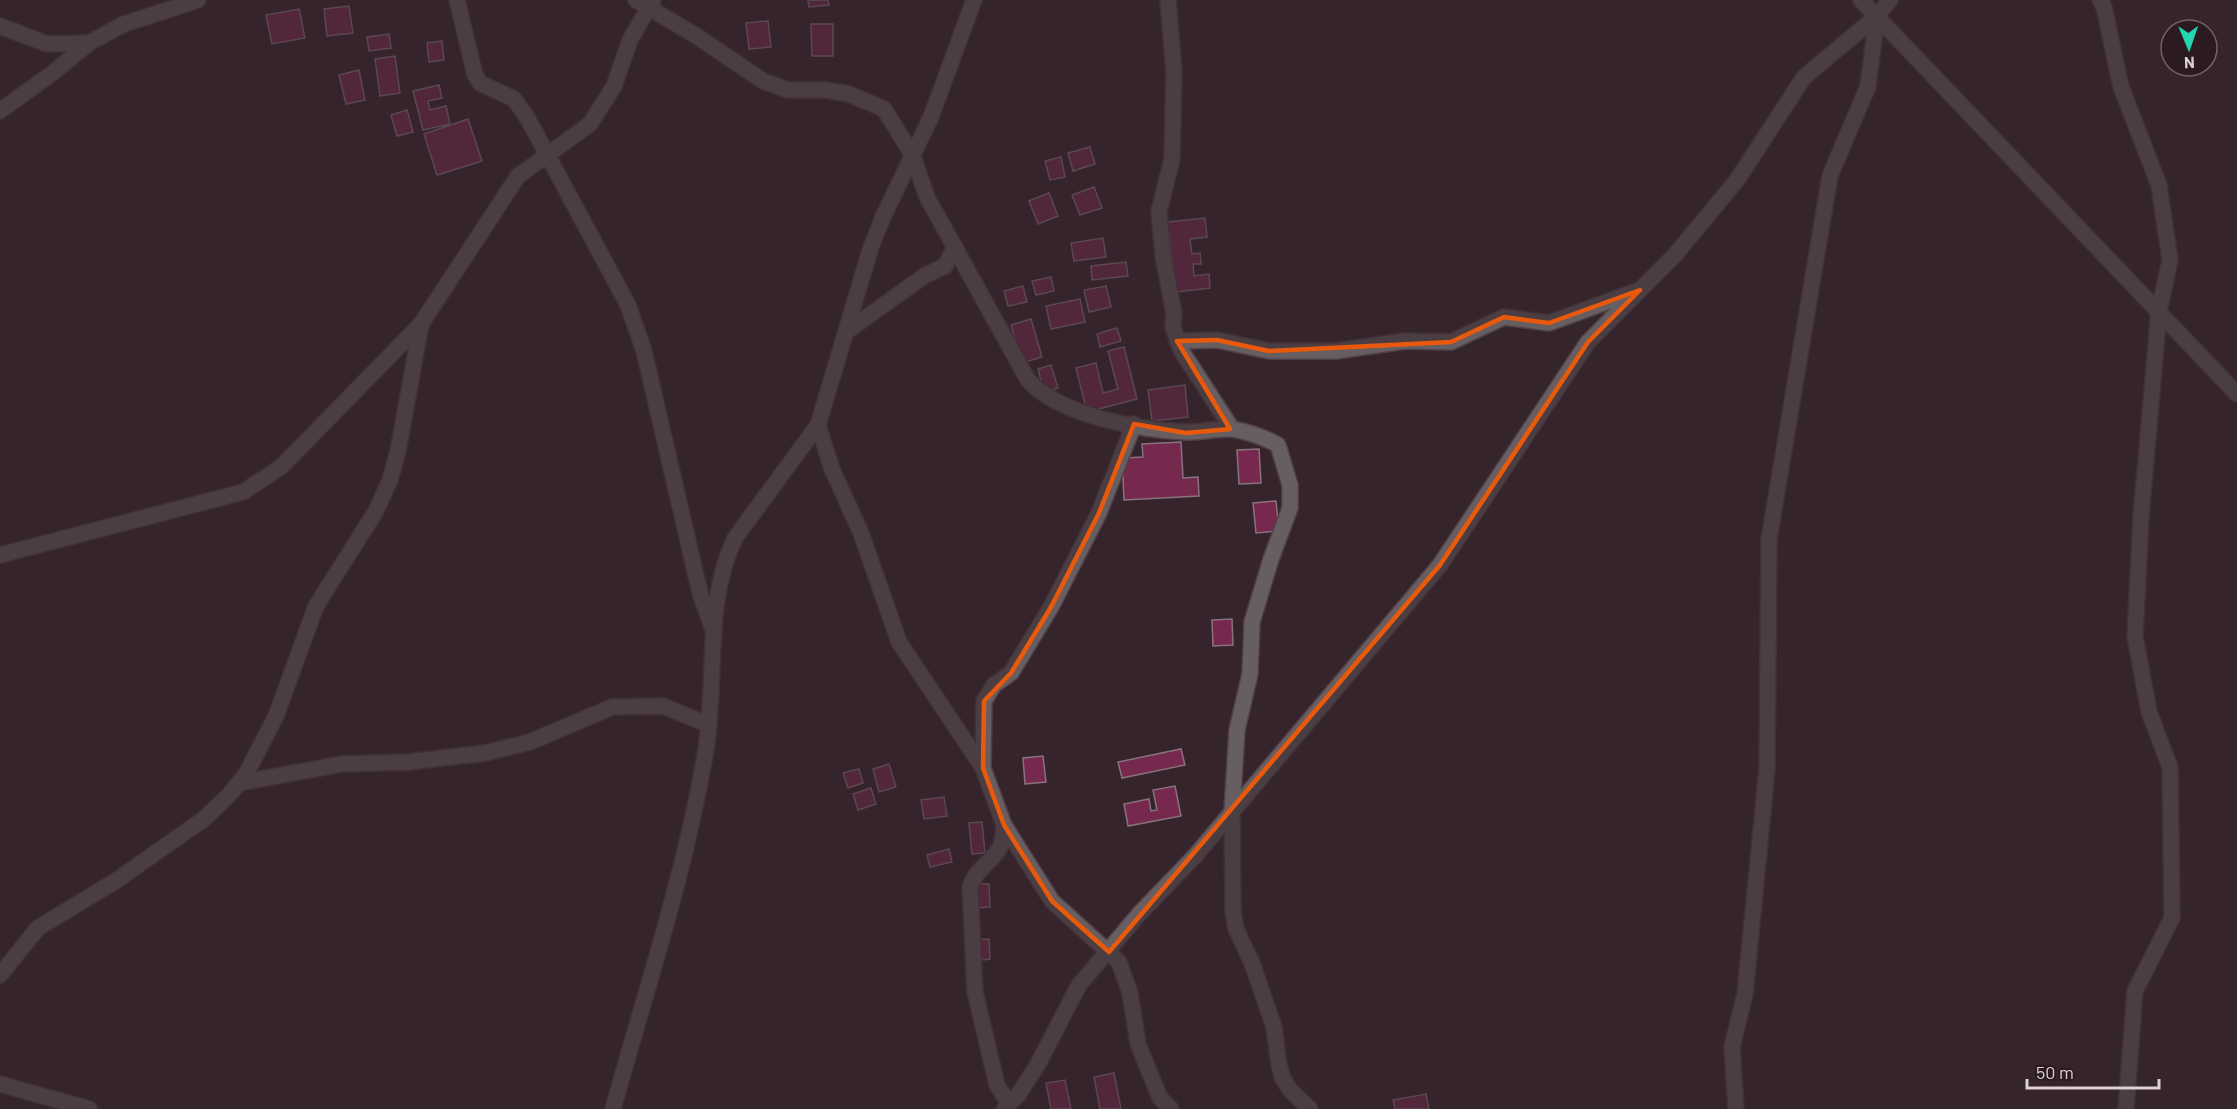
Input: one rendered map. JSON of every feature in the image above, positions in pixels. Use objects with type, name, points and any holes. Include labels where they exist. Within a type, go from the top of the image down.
[{"type":"street","points":[[0,111],[89,43],[124,24],[198,0]]},
{"type":"street","points":[[456,0],[475,75],[480,83],[514,99],[548,153],[622,293],[644,351],[700,593],[713,629]]},
{"type":"street","points":[[613,1109],[674,901],[709,725],[713,629],[728,552],[735,538],[818,425],[883,217],[931,117],[974,0]]},
{"type":"street","points":[[1168,0],[1174,72],[1172,159],[1160,211],[1163,256],[1177,341],[1232,429]]},
{"type":"street","points":[[1861,0],[2237,394]]},
{"type":"street","points":[[1003,1107],[1038,1064],[1079,985],[1232,811],[1440,566],[1588,342],[1674,256],[1737,180],[1804,77],[1877,16],[1890,0]]},
{"type":"street","points":[[2100,0],[2104,8],[2121,87],[2159,185],[2170,260],[2159,311],[2141,518],[2135,636],[2149,712],[2170,767],[2172,918],[2135,991],[2126,1109]]},
{"type":"street","points":[[0,555],[223,497],[259,483],[281,467],[421,324],[518,176],[590,124],[602,109],[614,86],[646,2],[770,84],[789,90],[825,90],[849,94],[874,103],[891,116],[912,154],[927,197],[1028,380],[1038,391],[1076,411],[1186,433],[1232,429],[1278,445],[1291,495],[1287,522],[1271,559],[1252,622],[1250,674],[1237,730],[1232,811],[1233,911],[1236,929],[1270,1014],[1283,1079],[1291,1091],[1310,1109]]},
{"type":"street","points":[[1737,1109],[1732,1047],[1745,994],[1767,769],[1769,539],[1830,176],[1868,86],[1877,16]]},
{"type":"street","points":[[0,26],[47,44],[89,43]]},
{"type":"street","points":[[846,332],[918,280],[945,266],[955,247]]},
{"type":"street","points":[[945,266],[970,273]]},
{"type":"street","points":[[1177,341],[1217,340],[1269,351],[1336,351],[1405,341],[1451,342],[1504,317],[1549,323],[1640,290]]},
{"type":"street","points":[[0,975],[38,928],[117,880],[204,819],[239,783],[276,716],[316,606],[376,511],[390,480],[398,451],[421,324]]},
{"type":"street","points":[[983,768],[984,700],[994,686],[1011,673],[1051,607],[1099,513],[1134,424]]},
{"type":"street","points":[[818,425],[832,469],[861,533],[899,642],[983,768],[1004,825],[1052,901],[1119,962],[1125,975],[1138,1044],[1160,1098],[1171,1109]]},
{"type":"street","points":[[239,783],[342,764],[408,762],[485,753],[530,742],[612,707],[663,706],[709,725]]},
{"type":"street","points":[[1003,1107],[975,992],[970,888],[972,878],[999,849],[1004,825]]},
{"type":"street","points":[[0,1084],[89,1109]]},
{"type":"highlighted area","points":[[1640,290],[1588,342],[1440,565],[1109,952],[1052,901],[1004,825],[983,768],[984,701],[1011,673],[1051,607],[1099,513],[1134,424],[1186,433],[1230,429],[1177,341],[1217,340],[1269,351],[1451,342],[1504,317],[1549,323]]},
{"type":"building","points":[[808,0],[828,0],[829,5],[809,7]]},
{"type":"building","points":[[349,6],[353,33],[327,36],[324,9]]},
{"type":"building","points":[[299,9],[305,38],[272,44],[266,15]]},
{"type":"building","points":[[768,21],[771,47],[749,49],[746,23]]},
{"type":"building","points":[[811,24],[833,24],[833,56],[812,56]]},
{"type":"building","points":[[389,34],[391,48],[369,51],[367,37]]},
{"type":"building","points":[[442,41],[444,60],[429,62],[427,43]]},
{"type":"building","points":[[395,56],[400,93],[380,96],[375,59]]},
{"type":"building","points":[[359,70],[365,100],[346,104],[339,75]]},
{"type":"building","points":[[439,85],[442,98],[428,101],[430,110],[446,106],[450,124],[423,130],[413,91]]},
{"type":"building","points":[[407,110],[413,132],[397,136],[391,115]]},
{"type":"building","points":[[468,119],[482,161],[437,175],[424,134]]},
{"type":"building","points":[[1090,147],[1095,164],[1073,171],[1068,153]]},
{"type":"building","points":[[1061,157],[1065,177],[1050,180],[1045,161]]},
{"type":"building","points":[[1094,187],[1102,208],[1080,215],[1072,195]]},
{"type":"building","points":[[1049,193],[1058,216],[1038,224],[1029,201]]},
{"type":"building","points":[[1205,218],[1207,237],[1190,239],[1192,254],[1200,253],[1201,264],[1193,264],[1194,276],[1209,274],[1210,288],[1176,292],[1168,222]]},
{"type":"building","points":[[1103,238],[1106,257],[1074,261],[1071,243]]},
{"type":"building","points":[[1126,262],[1128,276],[1092,280],[1091,266]]},
{"type":"building","points":[[1051,277],[1054,291],[1036,295],[1032,281]]},
{"type":"building","points":[[1023,286],[1027,302],[1008,306],[1004,291]]},
{"type":"building","points":[[1106,286],[1111,307],[1089,312],[1084,290]]},
{"type":"building","points":[[1080,299],[1085,322],[1051,329],[1046,306]]},
{"type":"building","points":[[1031,319],[1042,357],[1022,363],[1011,325]]},
{"type":"building","points":[[1117,328],[1121,341],[1100,347],[1097,334]]},
{"type":"building","points":[[1124,347],[1137,399],[1087,412],[1076,368],[1096,363],[1103,393],[1118,389],[1108,351]]},
{"type":"building","points":[[1051,365],[1058,388],[1044,392],[1038,369]]},
{"type":"building","points":[[1185,385],[1188,417],[1152,421],[1148,390]]},
{"type":"building","points":[[1181,442],[1183,478],[1198,477],[1199,496],[1124,500],[1122,458],[1143,457],[1142,444]]},
{"type":"building","points":[[1259,449],[1261,483],[1239,484],[1237,450]]},
{"type":"building","points":[[1276,501],[1279,531],[1256,533],[1253,503]]},
{"type":"building","points":[[1232,619],[1233,645],[1213,646],[1212,620]]},
{"type":"building","points":[[1181,749],[1185,765],[1122,778],[1118,762]]},
{"type":"building","points":[[1043,756],[1046,782],[1025,784],[1023,758]]},
{"type":"building","points":[[889,764],[896,787],[879,792],[873,769]]},
{"type":"building","points":[[859,769],[863,783],[848,788],[843,773]]},
{"type":"building","points":[[1175,786],[1181,816],[1128,826],[1124,804],[1149,799],[1151,811],[1157,810],[1153,790]]},
{"type":"building","points":[[871,788],[876,804],[858,810],[853,794]]},
{"type":"building","points":[[944,797],[947,816],[924,819],[921,800]]},
{"type":"building","points":[[982,822],[985,853],[972,854],[969,823]]},
{"type":"building","points":[[949,849],[952,862],[930,867],[927,855]]},
{"type":"building","points":[[973,884],[989,884],[990,907],[974,908]]},
{"type":"building","points":[[989,939],[990,959],[975,961],[974,940]]},
{"type":"building","points":[[1114,1073],[1121,1109],[1100,1109],[1094,1077]]},
{"type":"building","points":[[1065,1080],[1071,1109],[1051,1109],[1046,1083]]},
{"type":"building","points":[[1426,1094],[1429,1109],[1395,1109],[1393,1100]]}]
